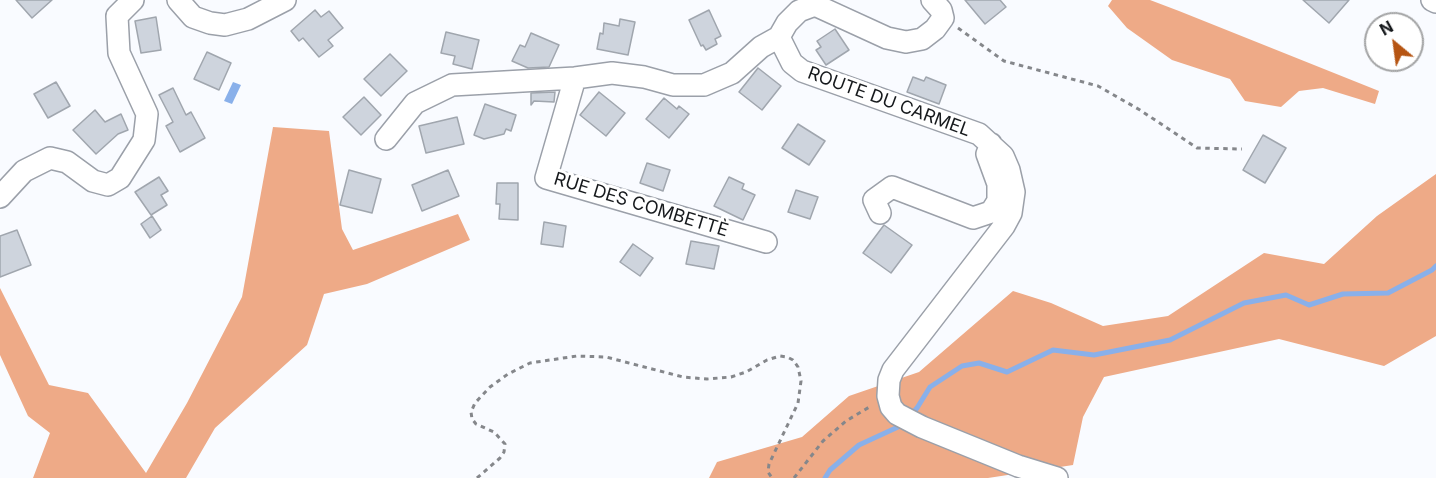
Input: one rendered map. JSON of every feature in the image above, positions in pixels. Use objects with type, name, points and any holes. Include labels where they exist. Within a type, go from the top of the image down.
[{"type":"street","points":[[0,197],[24,171],[50,158],[67,162],[93,181],[108,185],[120,178],[144,140],[147,114],[120,53],[117,16],[133,0]]},
{"type":"street","points":[[178,0],[193,17],[225,25],[248,19],[285,0]]},
{"type":"street","points":[[386,140],[415,103],[452,85],[575,78],[612,73],[644,77],[673,85],[704,85],[732,73],[761,47],[779,37],[787,24],[811,2],[887,38],[906,42],[922,39],[935,28],[938,9]]},
{"type":"street","name":"ROUTE DU CARMEL","points":[[779,37],[792,63],[802,71],[979,134],[1003,156],[1009,170],[1014,192],[1011,213],[1004,226],[893,370],[889,380],[892,405]]},
{"type":"street","name":"RUE DES COMBETTÈ","points":[[575,78],[546,178],[766,242]]},
{"type":"street","points":[[880,213],[874,200],[892,187],[973,218],[991,212],[998,201],[998,184],[987,154],[992,144]]},
{"type":"street","points":[[892,405],[922,426],[1018,466],[1057,478]]},
{"type":"path","points":[[938,9],[1004,61],[1098,86],[1140,110],[1197,148],[1242,149]]},
{"type":"path","points":[[477,478],[500,458],[505,444],[495,432],[476,424],[472,419],[471,412],[475,403],[490,387],[508,374],[530,363],[577,356],[606,357],[672,374],[707,379],[731,377],[746,372],[766,360],[780,356],[793,360],[798,367],[801,381],[798,403],[768,464],[768,472],[772,478]]},
{"type":"path","points":[[794,478],[823,441],[834,431],[892,405]]},
{"type":"shaded area","points":[[1112,0],[1150,0],[1179,11],[1379,91],[1375,104],[1323,88],[1299,91],[1281,107],[1245,101],[1230,79],[1172,60],[1127,28],[1108,6]]},
{"type":"shaded area","points":[[273,127],[329,131],[342,229],[353,250],[458,214],[470,240],[367,284],[324,294],[307,345],[215,428],[186,478],[33,478],[50,433],[28,416],[0,355],[0,288],[49,385],[88,393],[146,473],[187,403],[242,297]]},
{"type":"shaded area","points":[[1436,174],[1436,336],[1384,366],[1279,339],[1104,377],[1083,417],[1073,465],[988,478],[709,478],[717,462],[802,437],[849,396],[919,372],[1013,291],[1051,303],[1103,326],[1168,316],[1264,253],[1324,264],[1377,216]]},
{"type":"water","points":[[233,82],[241,85],[232,104],[224,101]]},
{"type":"building","points":[[16,0],[52,0],[32,18]]},
{"type":"building","points":[[965,0],[1000,0],[1006,7],[985,24]]},
{"type":"building","points":[[1303,0],[1349,0],[1329,23]]},
{"type":"building","points":[[315,10],[321,17],[329,11],[343,28],[328,40],[333,46],[319,57],[303,38],[299,41],[291,31]]},
{"type":"building","points":[[709,10],[721,36],[715,39],[717,44],[706,50],[703,45],[701,46],[689,20]]},
{"type":"building","points":[[156,17],[161,50],[141,53],[135,21]]},
{"type":"building","points":[[620,19],[635,22],[628,55],[597,49],[600,33],[603,34],[604,23],[619,26]]},
{"type":"building","points":[[835,29],[849,50],[826,65],[816,50],[821,47],[817,41]]},
{"type":"building","points":[[446,32],[479,40],[472,69],[453,64],[455,56],[441,53]]},
{"type":"building","points":[[531,33],[559,45],[549,67],[528,68],[512,61],[520,45],[525,47]]},
{"type":"building","points":[[207,52],[231,63],[219,90],[194,79]]},
{"type":"building","points":[[390,54],[407,71],[381,96],[364,79]]},
{"type":"building","points":[[758,68],[781,86],[762,110],[739,92]]},
{"type":"building","points":[[913,77],[924,81],[926,77],[946,85],[939,104],[907,92]]},
{"type":"building","points":[[56,82],[70,106],[48,118],[34,94]]},
{"type":"building","points":[[173,88],[186,115],[191,112],[205,138],[180,152],[166,126],[173,122],[159,95]]},
{"type":"building","points":[[555,92],[554,102],[534,101],[531,105],[531,93]]},
{"type":"building","points":[[599,92],[625,113],[606,136],[580,115]]},
{"type":"building","points":[[364,97],[381,115],[361,135],[343,117]]},
{"type":"building","points":[[664,98],[677,109],[679,106],[689,114],[669,138],[646,119]]},
{"type":"building","points":[[485,104],[516,115],[511,131],[506,129],[504,134],[484,139],[474,135]]},
{"type":"building","points":[[95,110],[105,122],[121,114],[128,130],[118,134],[96,154],[73,130]]},
{"type":"building","points":[[457,117],[464,144],[426,153],[419,126]]},
{"type":"building","points":[[798,124],[825,141],[809,165],[782,148]]},
{"type":"building","points":[[1263,135],[1286,148],[1265,183],[1243,170]]},
{"type":"building","points":[[647,163],[670,170],[663,191],[640,183]]},
{"type":"building","points":[[349,170],[381,179],[372,213],[340,205]]},
{"type":"building","points":[[448,170],[459,196],[422,211],[412,185]]},
{"type":"building","points":[[159,177],[168,191],[161,195],[167,205],[151,215],[135,192]]},
{"type":"building","points":[[729,177],[744,184],[742,189],[755,195],[743,220],[714,206]]},
{"type":"building","points":[[497,183],[518,183],[518,220],[499,219],[500,204],[496,204]]},
{"type":"building","points":[[796,190],[818,197],[810,219],[788,212]]},
{"type":"building","points":[[152,216],[161,230],[150,238],[141,224]]},
{"type":"building","points":[[544,222],[566,226],[563,247],[541,244]]},
{"type":"building","points":[[884,225],[912,245],[891,273],[863,253]]},
{"type":"building","points":[[17,230],[31,265],[0,277],[0,236]]},
{"type":"building","points":[[691,241],[719,246],[714,269],[686,264]]},
{"type":"building","points":[[633,244],[653,258],[640,276],[620,262]]},
{"type":"waterway","points":[[910,416],[930,387],[962,366],[979,363],[1007,372],[1053,350],[1094,355],[1170,340],[1244,303],[1286,295],[1309,305],[1343,294],[1388,293],[1436,266]]},
{"type":"waterway","points":[[825,478],[830,470],[859,445],[898,427],[903,422]]}]
